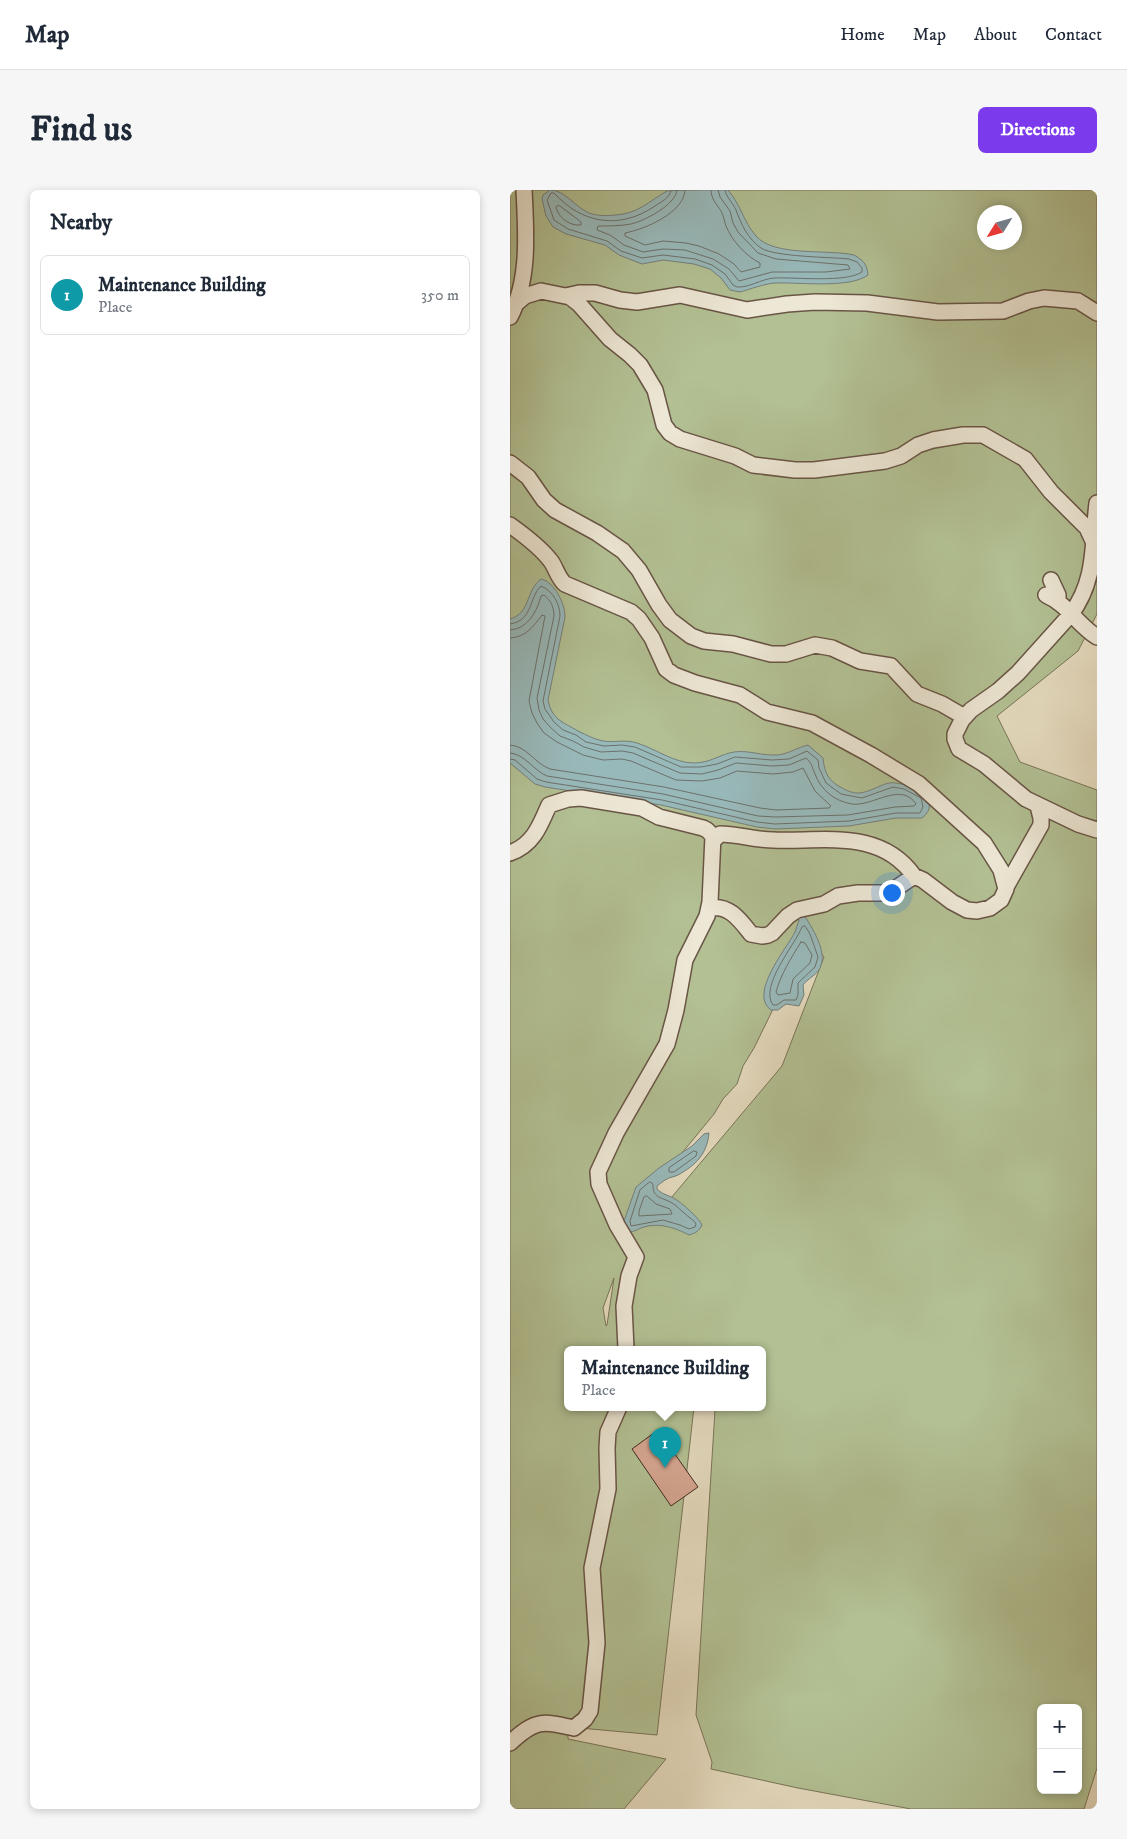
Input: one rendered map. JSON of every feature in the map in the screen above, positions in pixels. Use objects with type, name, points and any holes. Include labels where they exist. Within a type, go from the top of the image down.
[{"type":"lane","points":[[510,317],[518,302],[524,273],[526,243],[524,190]]},
{"type":"lane","points":[[524,273],[541,291]]},
{"type":"lane","points":[[518,302],[525,296],[541,291],[573,299],[610,339],[630,354],[640,365],[655,390],[664,425],[670,433],[680,439],[735,456],[753,465],[795,470],[814,470],[885,461],[901,456],[918,445],[933,440],[963,435],[983,435],[1025,458],[1050,492],[1087,528],[1094,543]]},
{"type":"lane","points":[[566,296],[579,292],[591,293],[637,302],[667,296],[685,295],[728,307],[752,310],[786,304],[815,302],[867,303],[938,312],[966,310],[994,312],[1044,298],[1078,301],[1097,313]]},
{"type":"lane","points":[[582,307],[586,296],[591,293]]},
{"type":"lane","points":[[510,463],[528,477],[544,500],[555,510],[597,533],[623,551],[639,570],[670,620],[691,636],[704,641],[733,644],[771,654],[782,654],[821,645],[840,651],[860,661],[887,665],[898,672],[907,685],[917,694],[954,710],[961,715],[962,720]]},
{"type":"lane","points":[[1097,503],[1090,573],[1076,614],[998,692],[971,710],[962,720],[955,734],[959,749],[984,764],[1020,794],[1038,806],[1055,812],[1089,829],[1097,830]]},
{"type":"lane","points":[[510,525],[546,555],[559,578],[565,584],[631,612],[642,623],[652,638],[664,666],[674,675],[695,683],[740,695],[766,712],[812,723],[919,784],[984,843],[1001,870],[1006,887]]},
{"type":"lane","points":[[1052,592],[1097,637]]},
{"type":"lane","points":[[510,853],[525,846],[534,837],[549,805],[573,798],[642,808],[659,817],[703,828],[714,835],[772,840],[827,839],[866,843],[895,855],[914,876],[923,880],[952,902],[970,910],[982,910],[995,905],[1000,900],[1041,825],[1042,818],[1038,806]]},
{"type":"lane","points":[[626,1346],[624,1306],[629,1276],[636,1257],[617,1225],[599,1184],[598,1172],[616,1134],[655,1063],[664,1051],[676,1010],[687,954],[709,908],[714,835]]},
{"type":"lane","points":[[709,908],[719,907],[732,913],[740,919],[751,934],[762,936],[772,932],[797,910],[824,904],[838,896],[889,893],[914,876]]},
{"type":"lane","points":[[510,1743],[525,1731],[545,1722],[574,1728],[590,1712],[597,1643],[592,1568],[608,1489],[608,1432],[617,1411]]},
{"type":"green space","points":[[510,190],[1097,190],[1097,614],[1078,651],[997,716],[1020,762],[1097,790],[1097,1768],[1084,1809],[911,1809],[798,1788],[711,1769],[712,1762],[696,1715],[715,1411],[766,1411],[766,1346],[564,1346],[564,1411],[694,1411],[657,1735],[580,1728],[568,1733],[568,1739],[666,1759],[624,1809],[510,1809]],"holes":[[[801,952],[821,953],[824,957],[782,1066],[671,1198],[641,1203],[737,1084],[743,1066],[754,1048]],[[614,1278],[607,1325],[603,1308]]]},
{"type":"water","points":[[550,190],[560,193],[589,213],[605,216],[630,212],[667,191],[728,190],[748,225],[764,243],[788,250],[854,255],[864,263],[868,275],[849,282],[823,284],[775,283],[740,292],[730,290],[721,278],[710,269],[694,264],[663,260],[642,264],[619,255],[605,245],[566,234],[553,227],[546,216],[542,199],[543,195]]},
{"type":"water","points":[[541,579],[551,584],[555,589],[565,612],[548,700],[552,712],[563,723],[596,739],[633,742],[679,761],[694,763],[705,762],[729,753],[739,752],[777,755],[808,745],[823,758],[828,777],[843,789],[853,793],[862,793],[889,783],[902,784],[923,794],[929,806],[928,812],[922,818],[896,818],[849,826],[775,829],[757,827],[661,805],[535,784],[510,763],[510,619],[517,616],[525,607],[532,589]]},
{"type":"water","points":[[803,913],[821,947],[822,961],[820,968],[803,985],[804,995],[799,1006],[786,1004],[778,1010],[771,1010],[765,1003],[766,983],[771,971],[795,932],[799,921],[797,915]]},
{"type":"water","points":[[709,1133],[706,1147],[700,1158],[677,1176],[668,1178],[657,1186],[659,1191],[678,1201],[701,1222],[700,1229],[689,1235],[671,1228],[653,1225],[629,1232],[624,1221],[636,1187],[659,1168],[692,1146],[704,1134]]},
{"type":"building","points":[[658,1430],[698,1487],[671,1506],[632,1449]]},
{"type":"place","name":"Maintenance Building","points":[[665,1468]]}]
